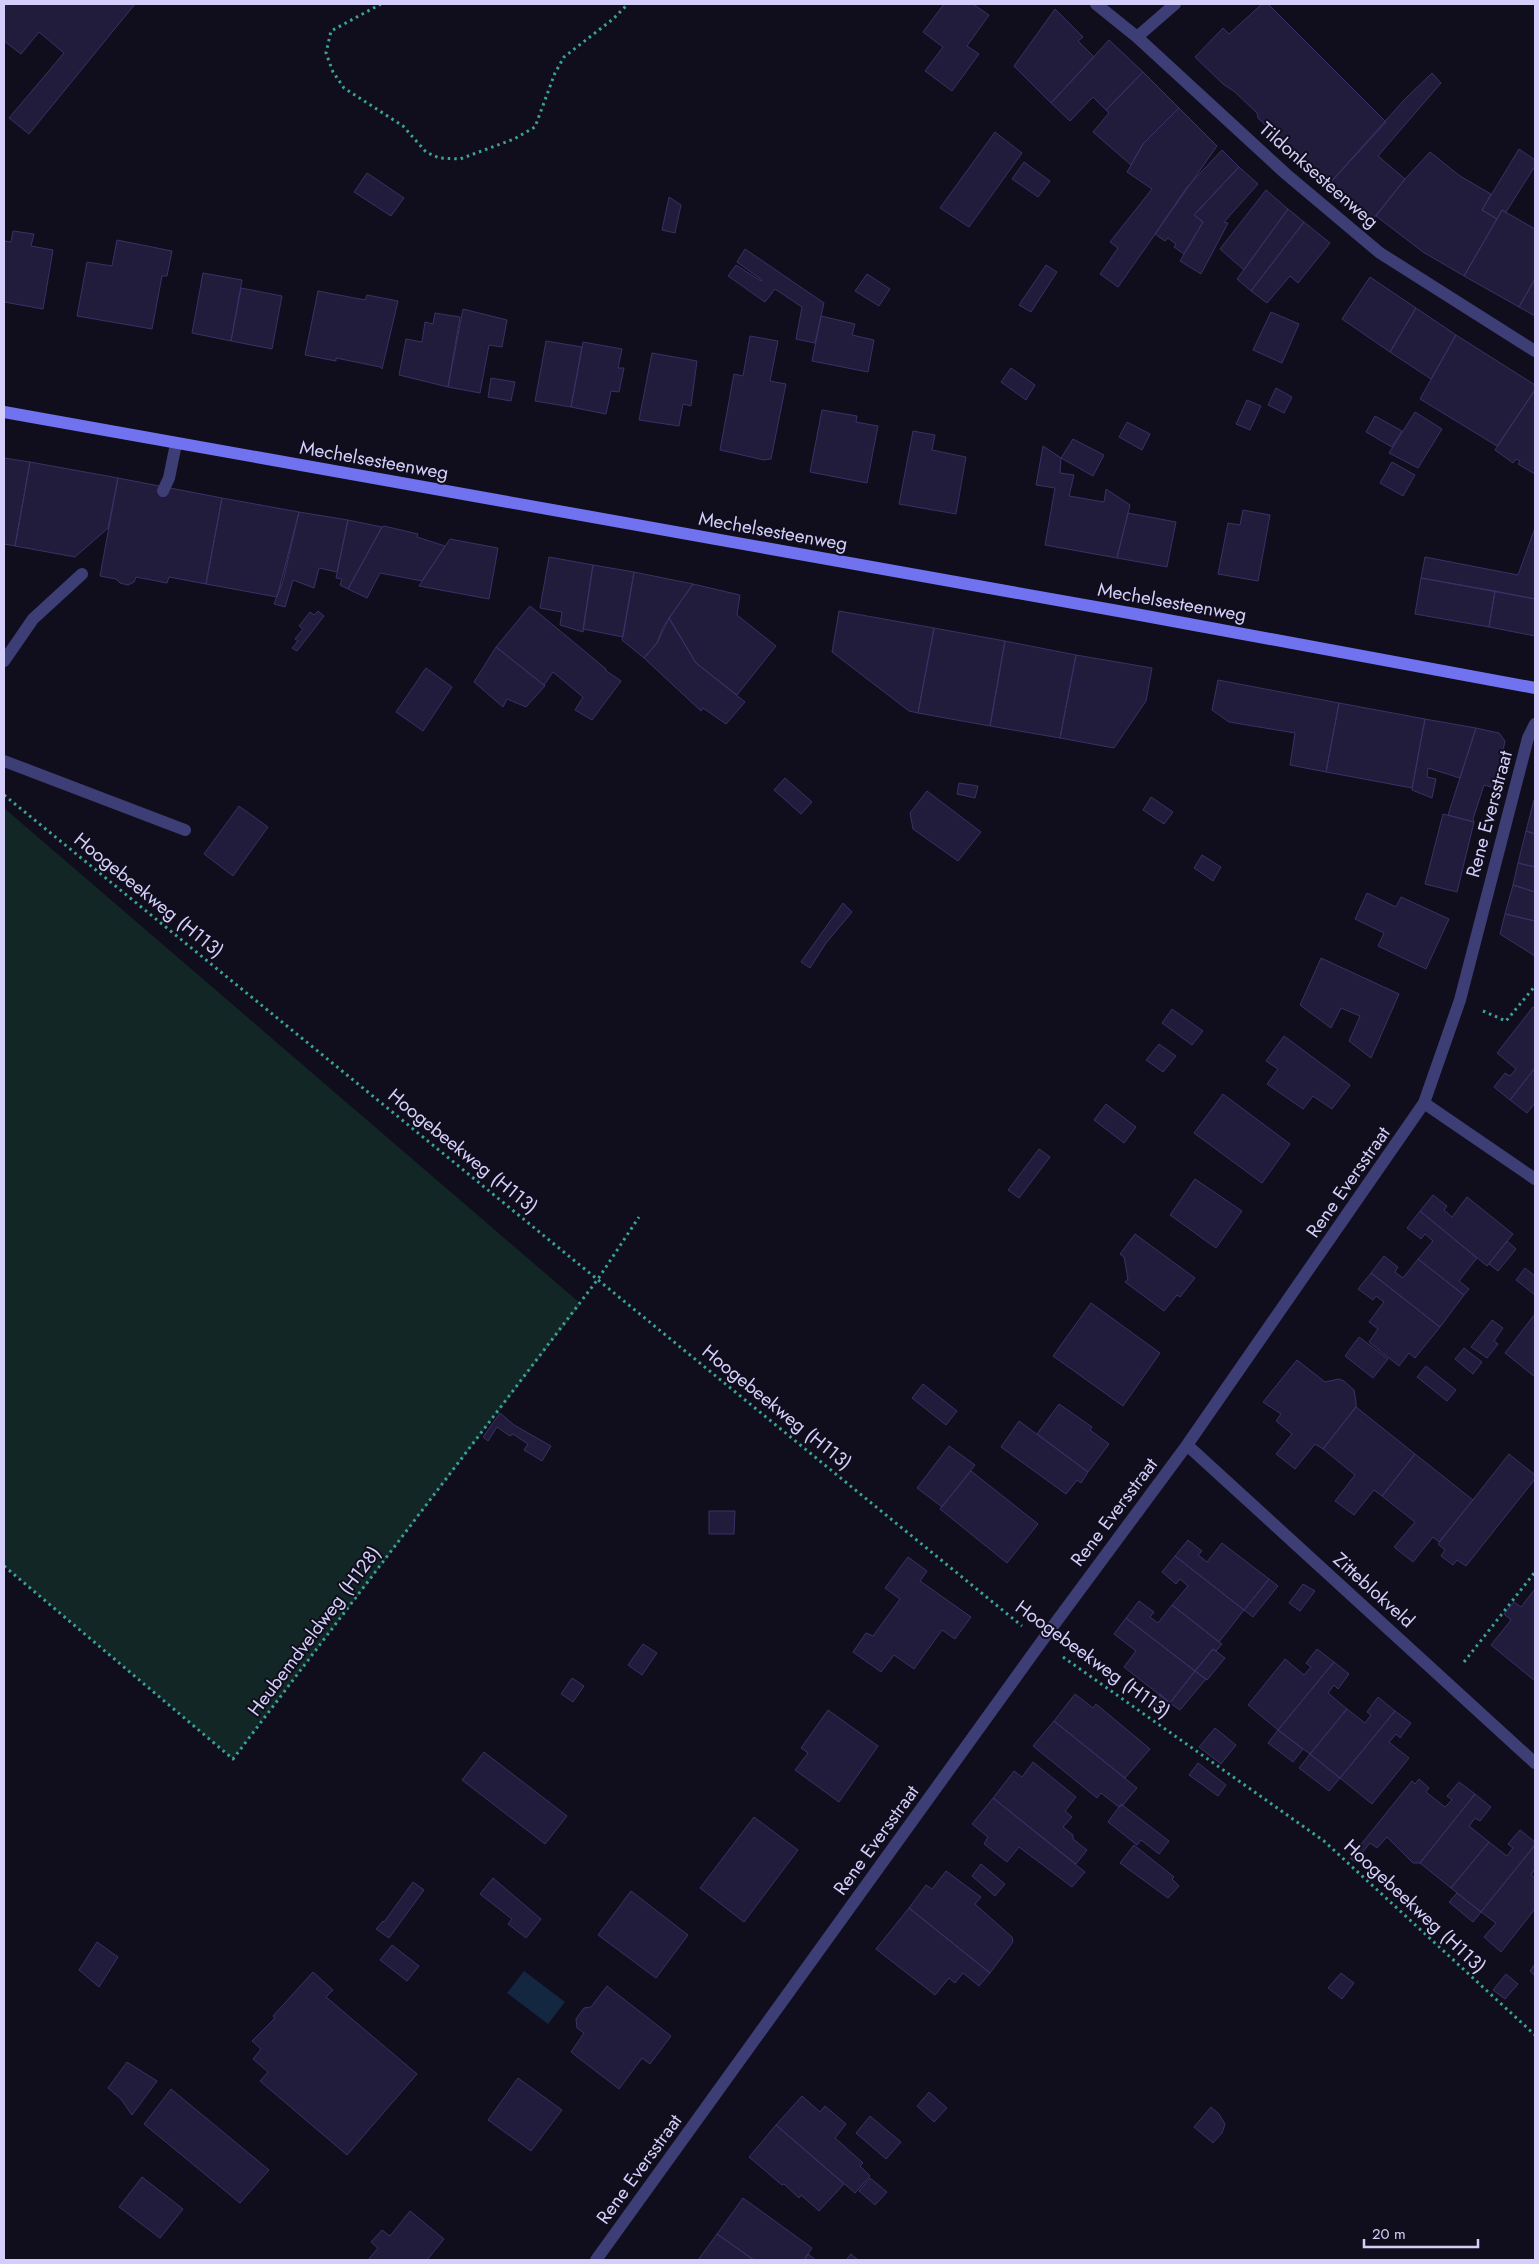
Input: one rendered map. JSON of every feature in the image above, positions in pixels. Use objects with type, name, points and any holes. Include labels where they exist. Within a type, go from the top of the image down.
[{"type":"street","name":"Tildonksesteenweg","points":[[1096,4],[1137,37],[1286,174],[1380,253],[1535,351]]},
{"type":"street","points":[[1137,37],[1175,4]]},
{"type":"street","name":"Mechelsesteenweg","points":[[4,412],[1125,612],[1535,688]]},
{"type":"street","points":[[163,491],[169,478],[176,444]]},
{"type":"street","points":[[4,661],[33,619],[82,574]]},
{"type":"street","name":"Rene Eversstraat","points":[[596,2260],[1042,1641],[1187,1445],[1424,1103],[1460,1000],[1528,738],[1535,724]]},
{"type":"street","points":[[4,761],[185,830]]},
{"type":"street","points":[[1424,1103],[1535,1178]]},
{"type":"street","name":"Zitteblokveld","points":[[1187,1445],[1535,1763]]},
{"type":"path","points":[[381,4],[331,32],[326,53],[333,72],[344,88],[402,126],[426,152],[439,158],[460,159],[514,139],[535,127],[555,73],[564,57],[613,19],[628,4]]},
{"type":"path","name":"Hoogebeekweg (H113)","points":[[4,795],[1042,1641],[1324,1841],[1535,2035]]},
{"type":"path","points":[[1460,1000],[1506,1021],[1535,986]]},
{"type":"path","points":[[598,1279],[639,1217]]},
{"type":"path","name":"Heubemdveldweg (H128)","points":[[4,1566],[233,1760],[598,1279]]},
{"type":"path","points":[[1447,1683],[1535,1572]]},
{"type":"green space","points":[[4,808],[581,1304],[233,1759],[4,1566]]},
{"type":"water","points":[[524,1971],[565,2002],[548,2024],[507,1993]]},
{"type":"building","points":[[4,4],[135,4],[29,134],[9,118],[64,53],[39,32],[21,54],[4,41]]},
{"type":"building","points":[[944,4],[973,4],[989,15],[967,46],[979,54],[952,91],[925,71],[943,47],[923,32]]},
{"type":"building","points":[[1262,4],[1268,4],[1386,122],[1330,183],[1313,166],[1310,168],[1258,118],[1257,113],[1195,57],[1223,28],[1229,34]]},
{"type":"building","points":[[1055,9],[1083,37],[1078,41],[1094,57],[1051,103],[1014,66]]},
{"type":"building","points":[[1109,40],[1143,72],[1106,110],[1093,97],[1070,121],[1051,103]]},
{"type":"building","points":[[1143,72],[1179,108],[1143,144],[1131,165],[1093,132],[1109,113],[1106,110]]},
{"type":"building","points":[[1432,73],[1441,83],[1378,156],[1405,179],[1373,219],[1330,183],[1404,100]]},
{"type":"building","points":[[1179,108],[1217,146],[1118,287],[1100,274],[1118,248],[1110,242],[1152,189],[1127,172],[1143,144]]},
{"type":"building","points":[[995,132],[1022,153],[969,227],[940,208]]},
{"type":"building","points":[[1519,149],[1535,160],[1535,166],[1506,212],[1502,210],[1497,219],[1482,210]]},
{"type":"building","points":[[1222,150],[1239,167],[1194,215],[1203,222],[1184,254],[1174,247],[1176,244],[1168,238],[1165,241],[1155,234],[1187,187]]},
{"type":"building","points":[[1430,152],[1460,176],[1491,194],[1482,210],[1497,219],[1464,276],[1423,252],[1376,216],[1405,179]]},
{"type":"building","points":[[1024,162],[1050,181],[1038,197],[1012,179]]},
{"type":"building","points":[[1239,167],[1258,184],[1224,222],[1228,223],[1201,274],[1180,261],[1203,222],[1194,215]]},
{"type":"building","points":[[367,173],[404,198],[391,216],[354,192]]},
{"type":"building","points":[[1266,190],[1288,209],[1244,270],[1220,249]]},
{"type":"building","points":[[669,197],[681,205],[675,233],[662,230]]},
{"type":"building","points":[[1288,209],[1304,222],[1251,291],[1237,279]]},
{"type":"building","points":[[1502,210],[1535,229],[1535,279],[1519,307],[1464,276]]},
{"type":"building","points":[[1304,222],[1330,243],[1298,283],[1290,276],[1267,303],[1251,291]]},
{"type":"building","points":[[13,231],[34,234],[31,246],[53,250],[43,309],[4,302],[4,241],[11,242]]},
{"type":"building","points":[[117,240],[172,251],[167,276],[162,276],[152,329],[77,316],[87,262],[112,266]]},
{"type":"building","points":[[745,249],[824,303],[815,343],[796,339],[802,307],[775,289],[765,302],[728,276],[736,265],[762,280],[737,262]]},
{"type":"building","points":[[1046,265],[1057,272],[1031,312],[1019,305]]},
{"type":"building","points":[[203,273],[242,280],[231,341],[192,333]]},
{"type":"building","points":[[867,274],[890,289],[879,306],[855,291]]},
{"type":"building","points":[[1370,277],[1416,308],[1390,352],[1342,319]]},
{"type":"building","points":[[1535,279],[1535,316],[1519,307]]},
{"type":"building","points":[[241,288],[282,296],[272,349],[231,341]]},
{"type":"building","points":[[318,291],[365,300],[367,295],[398,301],[382,369],[336,358],[336,361],[305,355]]},
{"type":"building","points":[[1416,308],[1456,335],[1431,379],[1390,352]]},
{"type":"building","points":[[463,309],[507,320],[502,347],[489,345],[480,393],[448,387]]},
{"type":"building","points":[[1271,312],[1299,324],[1282,363],[1253,350]]},
{"type":"building","points":[[435,313],[460,317],[448,387],[399,375],[406,339],[422,342],[425,322],[433,324]]},
{"type":"building","points":[[821,316],[855,324],[852,335],[874,340],[868,372],[812,361]]},
{"type":"building","points":[[1456,335],[1535,385],[1535,390],[1497,446],[1420,399]]},
{"type":"building","points":[[750,336],[778,341],[770,381],[786,384],[771,459],[764,460],[720,450],[734,374],[743,376]]},
{"type":"building","points":[[546,341],[582,347],[571,407],[535,401]]},
{"type":"building","points":[[583,342],[622,349],[618,368],[624,368],[619,392],[611,391],[606,414],[571,407]]},
{"type":"building","points":[[652,353],[697,361],[691,406],[683,404],[679,426],[639,420]]},
{"type":"building","points":[[1011,368],[1035,385],[1026,400],[1001,382]]},
{"type":"building","points":[[491,378],[515,382],[511,401],[488,397]]},
{"type":"building","points":[[1276,388],[1292,397],[1284,413],[1268,405]]},
{"type":"building","points":[[1535,390],[1535,474],[1518,464],[1520,461],[1516,459],[1513,463],[1495,450]]},
{"type":"building","points":[[1247,400],[1261,406],[1250,430],[1236,424]]},
{"type":"building","points":[[822,410],[857,416],[856,422],[878,426],[867,483],[810,472]]},
{"type":"building","points":[[1415,412],[1442,429],[1418,468],[1389,453]]},
{"type":"building","points":[[1375,416],[1402,431],[1392,447],[1366,432]]},
{"type":"building","points":[[1127,422],[1150,434],[1142,450],[1119,437]]},
{"type":"building","points":[[913,431],[935,435],[932,450],[966,457],[956,514],[899,504]]},
{"type":"building","points":[[1073,439],[1104,455],[1093,476],[1061,458]]},
{"type":"building","points":[[1043,446],[1061,458],[1060,473],[1074,475],[1069,496],[1104,502],[1106,489],[1130,505],[1117,558],[1045,545],[1055,488],[1036,485]]},
{"type":"building","points":[[4,458],[30,462],[15,546],[4,544]]},
{"type":"building","points":[[30,462],[118,478],[108,528],[75,557],[15,546]]},
{"type":"building","points":[[1392,462],[1415,475],[1403,496],[1380,483]]},
{"type":"building","points":[[118,478],[222,498],[206,584],[169,577],[167,583],[136,577],[134,582],[128,585],[120,583],[116,579],[100,576]]},
{"type":"building","points":[[222,498],[299,512],[277,597],[206,584]]},
{"type":"building","points":[[1243,510],[1270,515],[1258,581],[1218,574],[1228,523],[1240,525]]},
{"type":"building","points":[[299,512],[348,520],[337,572],[319,568],[314,588],[293,580],[285,607],[274,604],[283,581]]},
{"type":"building","points":[[1128,513],[1176,522],[1167,567],[1117,558]]},
{"type":"building","points":[[348,520],[382,527],[348,589],[340,585],[342,579],[336,578]]},
{"type":"building","points":[[384,526],[418,534],[417,537],[445,546],[422,581],[380,573],[367,598],[348,589]]},
{"type":"building","points":[[1535,528],[1535,599],[1421,578],[1425,557],[1518,575]]},
{"type":"building","points":[[450,539],[498,548],[489,599],[419,586]]},
{"type":"building","points":[[549,557],[593,565],[583,632],[560,625],[562,612],[540,608]]},
{"type":"building","points":[[593,565],[634,572],[623,637],[583,629]]},
{"type":"building","points":[[634,572],[693,584],[663,627],[657,643],[644,658],[622,640]]},
{"type":"building","points":[[1421,578],[1495,591],[1489,627],[1415,614]]},
{"type":"building","points":[[693,584],[740,595],[737,615],[776,646],[737,695],[696,663],[669,618]]},
{"type":"building","points":[[1495,591],[1535,599],[1535,636],[1489,627]]},
{"type":"building","points":[[530,606],[605,670],[621,681],[592,720],[575,710],[583,697],[553,672],[544,685],[496,647]]},
{"type":"building","points":[[318,611],[324,616],[297,651],[292,648],[298,641],[295,639],[303,629],[299,626],[310,612],[314,615]]},
{"type":"building","points":[[839,611],[934,628],[918,713],[909,711],[832,652]]},
{"type":"building","points":[[669,618],[696,663],[745,702],[726,724],[703,708],[701,711],[644,658],[657,643]]},
{"type":"building","points":[[934,628],[1005,641],[990,726],[918,713]]},
{"type":"building","points":[[1005,641],[1076,655],[1060,738],[990,726]]},
{"type":"building","points":[[496,647],[545,686],[526,707],[507,699],[503,707],[474,682]]},
{"type":"building","points":[[1076,655],[1152,668],[1146,701],[1114,748],[1060,738]]},
{"type":"building","points":[[426,668],[452,687],[423,731],[396,712]]},
{"type":"building","points":[[1218,680],[1339,703],[1326,772],[1290,765],[1295,733],[1229,722],[1212,710]]},
{"type":"building","points":[[1339,703],[1425,719],[1412,788],[1326,772]]},
{"type":"building","points":[[1425,719],[1476,728],[1460,778],[1428,768],[1427,777],[1436,779],[1432,798],[1412,790]]},
{"type":"building","points":[[1476,728],[1499,733],[1505,741],[1495,788],[1484,785],[1473,819],[1474,822],[1448,815]]},
{"type":"building","points":[[785,778],[812,802],[801,814],[774,790]]},
{"type":"building","points":[[959,783],[978,786],[975,798],[957,794]]},
{"type":"building","points":[[927,791],[981,832],[958,861],[913,829],[910,813]]},
{"type":"building","points":[[1151,797],[1173,812],[1164,824],[1143,810]]},
{"type":"building","points":[[1535,800],[1535,834],[1526,831]]},
{"type":"building","points":[[239,806],[268,827],[233,876],[204,854]]},
{"type":"building","points":[[1443,814],[1474,822],[1457,892],[1425,884]]},
{"type":"building","points":[[1526,831],[1535,834],[1535,867],[1518,863]]},
{"type":"building","points":[[1202,855],[1221,867],[1213,881],[1194,868]]},
{"type":"building","points":[[1518,863],[1535,867],[1535,892],[1513,885]]},
{"type":"building","points":[[1513,885],[1535,892],[1535,921],[1505,914]]},
{"type":"building","points":[[1367,893],[1396,907],[1401,897],[1449,919],[1426,969],[1378,946],[1384,933],[1355,919]]},
{"type":"building","points":[[843,903],[852,912],[826,943],[810,968],[801,962]]},
{"type":"building","points":[[1505,914],[1535,921],[1535,956],[1500,934]]},
{"type":"building","points":[[1321,958],[1399,994],[1371,1058],[1349,1041],[1360,1016],[1341,1008],[1331,1028],[1300,1005]]},
{"type":"building","points":[[1533,1007],[1535,1008],[1535,1068],[1510,1100],[1494,1087],[1505,1073],[1510,1076],[1516,1069],[1497,1053]]},
{"type":"building","points":[[1172,1009],[1203,1031],[1192,1045],[1162,1023]]},
{"type":"building","points":[[1284,1036],[1350,1085],[1332,1109],[1313,1096],[1303,1109],[1267,1084],[1278,1069],[1266,1061]]},
{"type":"building","points":[[1159,1044],[1176,1056],[1163,1072],[1146,1060]]},
{"type":"building","points":[[1535,1068],[1535,1103],[1527,1113],[1510,1100]]},
{"type":"building","points":[[1223,1094],[1290,1144],[1262,1183],[1194,1133]]},
{"type":"building","points":[[1106,1104],[1136,1127],[1124,1143],[1094,1120]]},
{"type":"building","points":[[1039,1149],[1050,1157],[1019,1198],[1008,1190]]},
{"type":"building","points":[[1195,1179],[1242,1211],[1216,1248],[1170,1215]]},
{"type":"building","points":[[1433,1195],[1447,1206],[1444,1210],[1452,1217],[1467,1197],[1513,1234],[1487,1266],[1420,1211]]},
{"type":"building","points":[[1420,1211],[1477,1258],[1459,1281],[1469,1289],[1464,1295],[1418,1259],[1433,1241],[1425,1234],[1421,1239],[1407,1228]]},
{"type":"building","points":[[1135,1234],[1195,1278],[1180,1297],[1177,1295],[1164,1311],[1125,1282],[1128,1279],[1124,1257],[1120,1254]]},
{"type":"building","points":[[1507,1241],[1516,1249],[1498,1271],[1489,1264]]},
{"type":"building","points":[[1384,1256],[1398,1267],[1395,1272],[1403,1278],[1418,1259],[1464,1295],[1440,1327],[1371,1273]]},
{"type":"building","points":[[1525,1268],[1535,1276],[1535,1295],[1516,1280]]},
{"type":"building","points":[[1371,1273],[1440,1327],[1415,1358],[1409,1353],[1399,1366],[1369,1342],[1378,1329],[1369,1322],[1384,1302],[1376,1296],[1373,1300],[1358,1289]]},
{"type":"building","points":[[1091,1303],[1160,1353],[1123,1406],[1053,1356]]},
{"type":"building","points":[[1535,1314],[1535,1377],[1505,1353]]},
{"type":"building","points":[[1492,1320],[1503,1328],[1494,1341],[1498,1344],[1487,1358],[1471,1347]]},
{"type":"building","points":[[1359,1337],[1388,1359],[1373,1378],[1345,1356]]},
{"type":"building","points":[[1464,1348],[1482,1362],[1473,1374],[1455,1359]]},
{"type":"building","points":[[1297,1360],[1325,1382],[1339,1379],[1344,1381],[1354,1390],[1356,1407],[1323,1449],[1315,1444],[1295,1469],[1276,1454],[1292,1434],[1276,1421],[1281,1414],[1263,1402]]},
{"type":"building","points":[[1426,1366],[1456,1390],[1447,1401],[1417,1377]]},
{"type":"building","points":[[923,1384],[957,1411],[946,1425],[912,1398]]},
{"type":"building","points":[[1059,1404],[1092,1427],[1090,1430],[1109,1444],[1088,1472],[1037,1434]]},
{"type":"building","points":[[1356,1407],[1415,1454],[1382,1496],[1374,1490],[1354,1515],[1335,1501],[1355,1475],[1323,1449]]},
{"type":"building","points":[[500,1413],[514,1425],[551,1446],[542,1461],[524,1450],[528,1444],[513,1434],[510,1436],[497,1427],[488,1441],[483,1437]]},
{"type":"building","points":[[1019,1421],[1088,1472],[1081,1483],[1077,1480],[1066,1494],[1001,1447]]},
{"type":"building","points":[[949,1446],[975,1465],[942,1507],[917,1488]]},
{"type":"building","points":[[1415,1454],[1473,1500],[1439,1542],[1433,1537],[1413,1562],[1394,1547],[1415,1522],[1382,1496]]},
{"type":"building","points":[[1509,1454],[1535,1475],[1535,1479],[1466,1566],[1457,1560],[1453,1565],[1441,1556],[1445,1550],[1438,1544]]},
{"type":"building","points":[[971,1471],[1038,1524],[1007,1563],[940,1509]]},
{"type":"building","points":[[709,1511],[735,1511],[734,1534],[709,1534]]},
{"type":"building","points":[[1188,1540],[1202,1551],[1198,1555],[1207,1562],[1222,1543],[1269,1579],[1244,1610],[1175,1556]]},
{"type":"building","points":[[1175,1556],[1244,1610],[1219,1642],[1172,1605],[1188,1586],[1180,1579],[1176,1584],[1162,1572]]},
{"type":"building","points":[[908,1557],[927,1571],[920,1581],[971,1617],[955,1639],[942,1630],[914,1669],[894,1655],[881,1672],[853,1652],[866,1633],[873,1636],[900,1599],[885,1588]]},
{"type":"building","points":[[1269,1579],[1278,1586],[1253,1617],[1244,1610]]},
{"type":"building","points":[[1303,1584],[1315,1591],[1300,1611],[1289,1603]]},
{"type":"building","points":[[1535,1589],[1535,1681],[1491,1645],[1511,1620],[1504,1614],[1514,1602],[1521,1607]]},
{"type":"building","points":[[1139,1601],[1154,1612],[1150,1617],[1158,1623],[1172,1605],[1222,1644],[1216,1651],[1213,1649],[1195,1671],[1126,1618]]},
{"type":"building","points":[[1126,1618],[1195,1671],[1170,1703],[1124,1667],[1136,1651],[1114,1634]]},
{"type":"building","points":[[643,1644],[657,1653],[642,1675],[628,1665]]},
{"type":"building","points":[[1213,1649],[1225,1658],[1207,1680],[1195,1671]]},
{"type":"building","points":[[1317,1649],[1334,1662],[1278,1730],[1248,1705],[1285,1659],[1304,1675],[1311,1667],[1306,1663]]},
{"type":"building","points":[[1334,1662],[1349,1674],[1338,1689],[1334,1685],[1328,1693],[1347,1709],[1310,1754],[1278,1730]]},
{"type":"building","points":[[1195,1671],[1206,1679],[1180,1710],[1170,1703]]},
{"type":"building","points":[[572,1678],[584,1686],[573,1702],[561,1694]]},
{"type":"building","points":[[1075,1694],[1093,1708],[1096,1704],[1150,1749],[1125,1778],[1054,1721]]},
{"type":"building","points":[[1160,1694],[1170,1703],[1160,1715],[1149,1708]]},
{"type":"building","points":[[1378,1697],[1395,1711],[1340,1778],[1310,1754],[1347,1709],[1365,1723],[1371,1715],[1367,1712]]},
{"type":"building","points":[[828,1710],[878,1746],[839,1802],[795,1770],[808,1753],[801,1748]]},
{"type":"building","points":[[1395,1711],[1411,1723],[1400,1738],[1396,1734],[1389,1742],[1409,1758],[1372,1804],[1340,1778]]},
{"type":"building","points":[[1054,1721],[1137,1788],[1123,1805],[1119,1807],[1101,1793],[1097,1798],[1033,1746]]},
{"type":"building","points":[[1215,1728],[1236,1745],[1221,1764],[1199,1747]]},
{"type":"building","points":[[1278,1730],[1303,1749],[1293,1762],[1268,1743]]},
{"type":"building","points":[[484,1752],[567,1816],[545,1844],[462,1780]]},
{"type":"building","points":[[1310,1754],[1340,1778],[1329,1791],[1299,1768]]},
{"type":"building","points":[[1033,1762],[1076,1797],[1065,1811],[1072,1817],[1063,1827],[1073,1835],[1073,1839],[1087,1850],[1076,1864],[993,1798],[1014,1771],[1022,1777]]},
{"type":"building","points":[[1198,1763],[1226,1785],[1218,1796],[1189,1775]]},
{"type":"building","points":[[1419,1779],[1429,1788],[1426,1792],[1445,1807],[1452,1800],[1447,1796],[1459,1782],[1475,1794],[1420,1863],[1413,1863],[1387,1837],[1377,1848],[1370,1843],[1355,1862],[1350,1858],[1412,1781],[1415,1784]]},
{"type":"building","points":[[1475,1794],[1491,1807],[1480,1821],[1475,1818],[1469,1826],[1489,1842],[1451,1888],[1420,1863]]},
{"type":"building","points":[[993,1798],[1085,1872],[1072,1887],[1019,1847],[1007,1862],[984,1844],[988,1837],[972,1824]]},
{"type":"building","points":[[1121,1804],[1169,1841],[1159,1854],[1141,1840],[1137,1845],[1108,1822]]},
{"type":"building","points":[[754,1817],[798,1850],[744,1922],[700,1888]]},
{"type":"building","points":[[1520,1830],[1535,1842],[1535,1845],[1481,1912],[1451,1888],[1489,1842],[1507,1856],[1513,1848],[1508,1844]]},
{"type":"building","points":[[1134,1845],[1174,1877],[1172,1879],[1179,1886],[1168,1898],[1120,1863]]},
{"type":"building","points":[[1535,1845],[1535,1869],[1531,1875],[1535,1878],[1535,1909],[1501,1952],[1484,1937],[1496,1923],[1481,1912]]},
{"type":"building","points":[[981,1864],[1005,1884],[995,1896],[972,1876]]},
{"type":"building","points":[[946,1871],[981,1897],[975,1904],[1012,1937],[1013,1942],[990,1973],[909,1908],[926,1885],[932,1889]]},
{"type":"building","points":[[493,1878],[541,1919],[526,1938],[508,1924],[512,1919],[480,1894]]},
{"type":"building","points":[[413,1882],[424,1890],[389,1938],[376,1929],[384,1922]]},
{"type":"building","points":[[631,1891],[688,1935],[656,1978],[598,1935]]},
{"type":"building","points":[[1457,1893],[1481,1912],[1473,1922],[1449,1902]]},
{"type":"building","points":[[909,1908],[990,1973],[979,1986],[963,1973],[955,1983],[949,1978],[935,1995],[876,1949]]},
{"type":"building","points":[[97,1942],[118,1957],[99,1987],[79,1970]]},
{"type":"building","points":[[392,1945],[419,1966],[407,1981],[380,1960]]},
{"type":"building","points":[[1535,1964],[1535,1976],[1530,1971]]},
{"type":"building","points":[[313,1972],[333,1990],[326,1997],[417,2074],[347,2155],[260,2081],[268,2072],[253,2059],[261,2049],[252,2041],[275,2018],[273,2016]]},
{"type":"building","points":[[1341,1973],[1354,1983],[1342,1999],[1328,1988]]},
{"type":"building","points":[[1506,1974],[1518,1984],[1505,1999],[1493,1990]]},
{"type":"building","points":[[607,1986],[671,2036],[650,2064],[642,2058],[619,2089],[571,2052],[584,2033],[577,2028],[576,2019],[584,2008],[591,2007]]},
{"type":"building","points":[[127,2062],[157,2081],[132,2115],[121,2099],[108,2088]]},
{"type":"building","points":[[518,2078],[562,2110],[531,2151],[488,2120]]},
{"type":"building","points":[[171,2089],[269,2170],[240,2203],[144,2124]]},
{"type":"building","points":[[929,2092],[947,2108],[934,2122],[917,2106]]},
{"type":"building","points":[[802,2096],[820,2112],[825,2106],[846,2124],[835,2138],[863,2163],[860,2166],[870,2176],[855,2193],[776,2125]]},
{"type":"building","points":[[1211,2107],[1219,2114],[1225,2124],[1222,2133],[1213,2143],[1194,2127]]},
{"type":"building","points":[[870,2116],[901,2142],[886,2159],[856,2133]]},
{"type":"building","points":[[776,2125],[844,2184],[819,2211],[801,2195],[799,2198],[784,2184],[782,2185],[749,2157]]},
{"type":"building","points":[[142,2177],[183,2209],[160,2238],[119,2207]]},
{"type":"building","points":[[870,2178],[887,2192],[875,2205],[859,2191]]},
{"type":"building","points":[[743,2198],[812,2248],[804,2260],[754,2260],[717,2234]]},
{"type":"building","points":[[410,2211],[444,2239],[427,2260],[368,2260],[378,2248],[371,2242],[382,2230],[390,2236]]},
{"type":"building","points":[[717,2234],[754,2260],[698,2260]]},
{"type":"building","points":[[808,2254],[816,2260],[804,2260]]},
{"type":"building","points":[[851,2254],[858,2260],[846,2260]]}]
